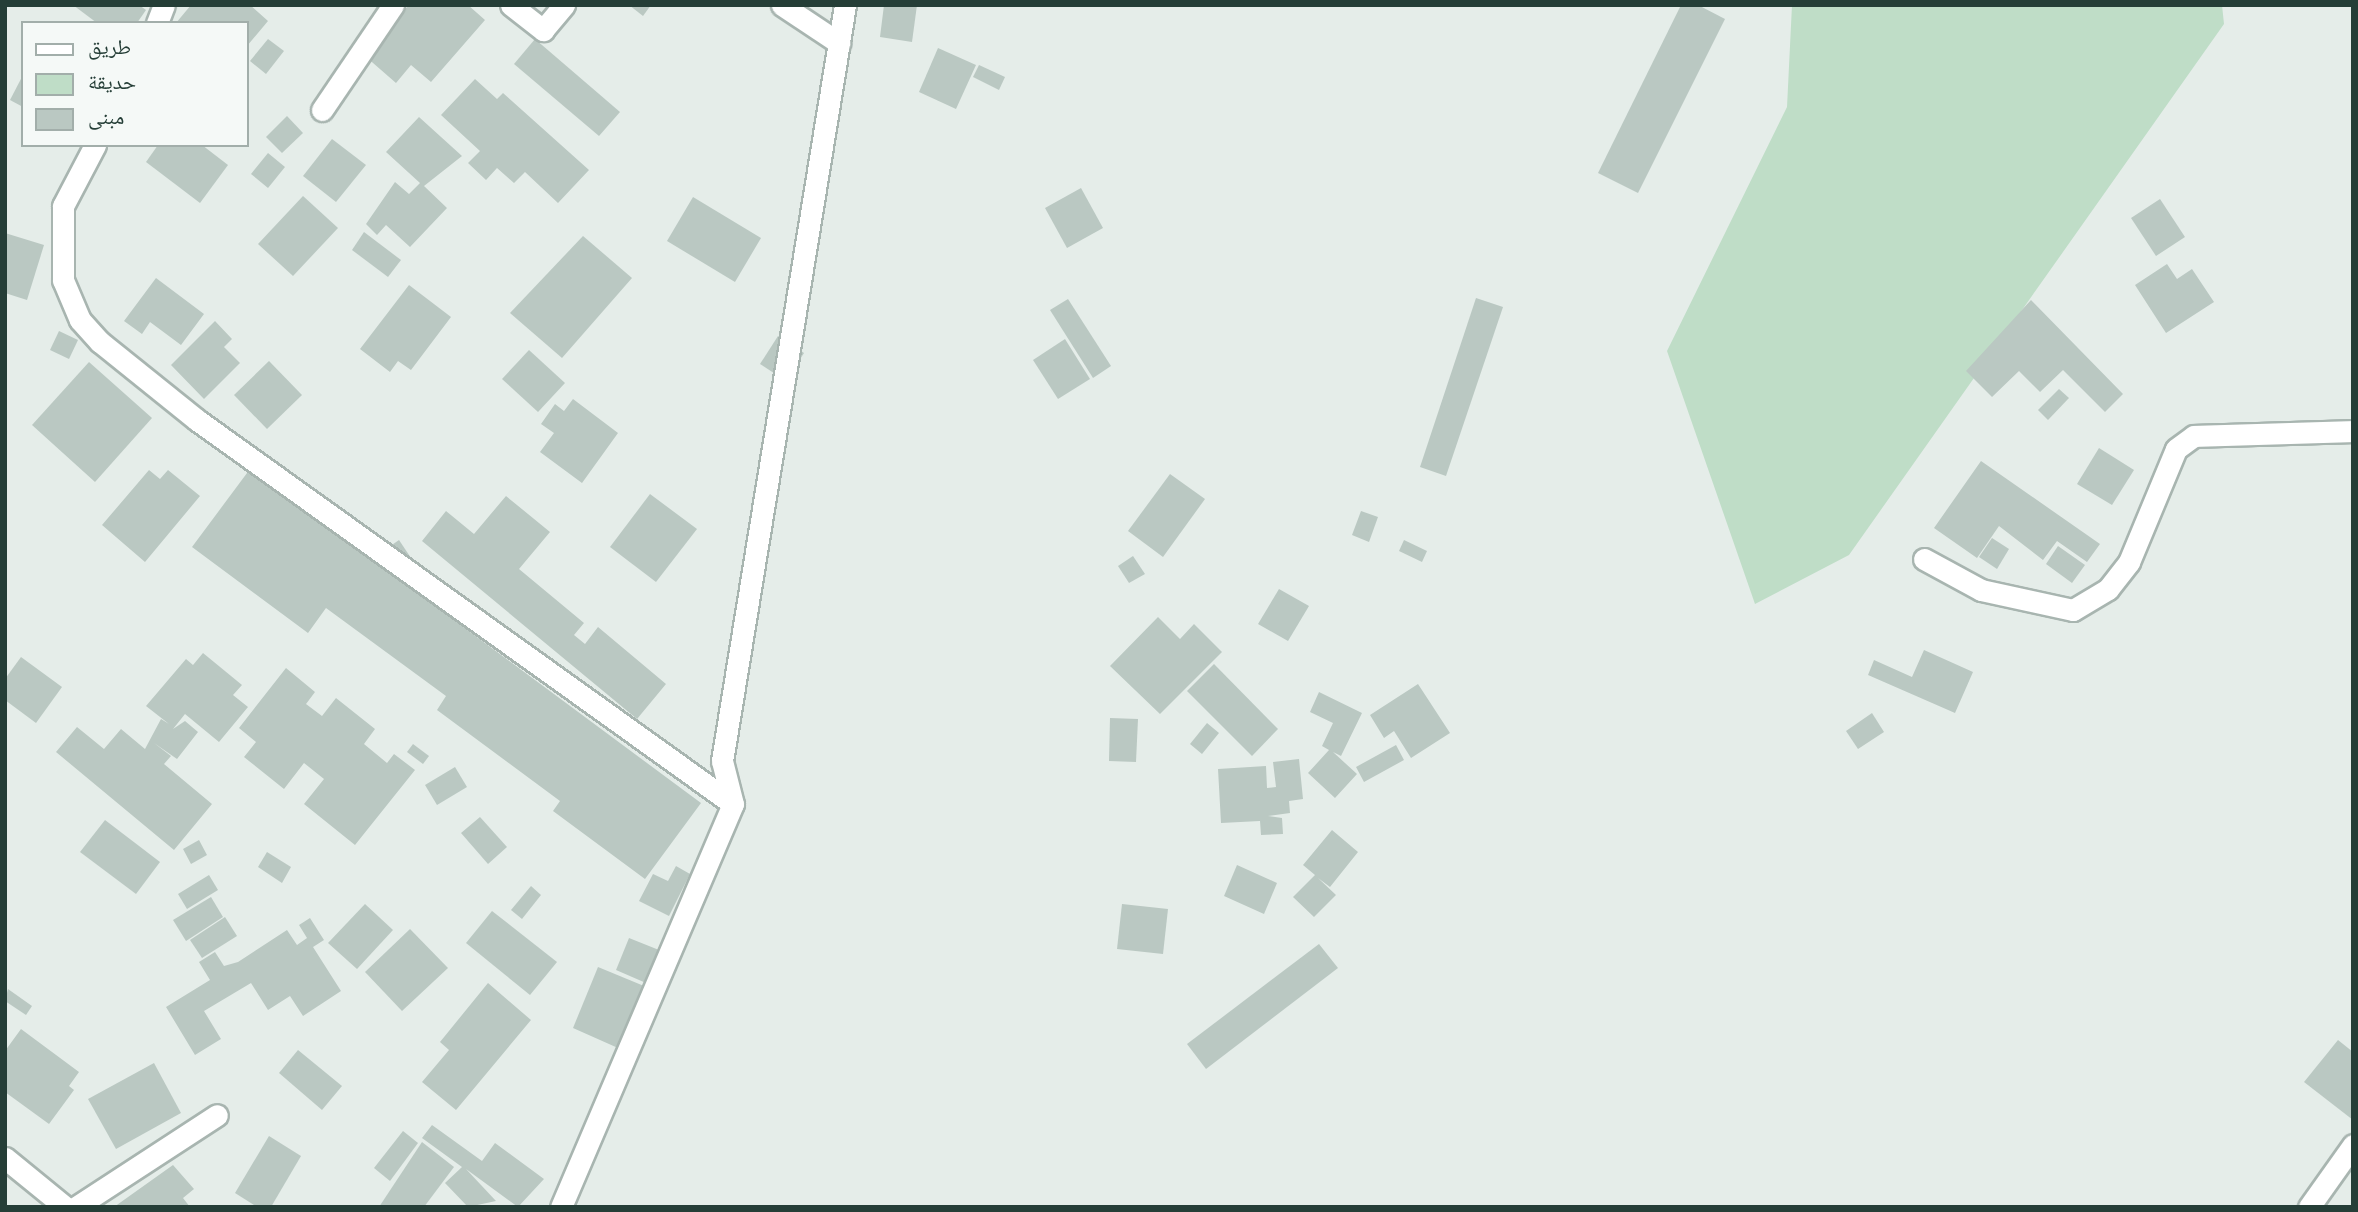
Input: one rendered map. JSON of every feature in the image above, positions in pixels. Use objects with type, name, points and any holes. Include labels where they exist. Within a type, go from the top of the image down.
[{"type":"street","points":[[323,110],[393,5]]},
{"type":"street","points":[[511,5],[543,30],[564,5]]},
{"type":"street","points":[[782,5],[839,43]]},
{"type":"street","points":[[561,1207],[733,804],[722,761],[845,5]]},
{"type":"street","points":[[94,147],[63,206],[63,280],[80,320],[100,342],[197,420],[733,804]]},
{"type":"street","points":[[1924,559],[1981,590],[2073,610],[2108,590],[2129,562],[2176,449],[2194,436],[2353,431]]},
{"type":"street","points":[[76,1207],[217,1115]]},
{"type":"street","points":[[2309,1207],[2353,1145]]},
{"type":"street","points":[[5,1158],[65,1207]]},
{"type":"green space","points":[[1792,5],[2222,5],[2224,24],[1849,555],[1755,604],[1667,351],[1787,107]]},
{"type":"building","points":[[73,5],[139,5],[146,10],[138,21],[94,21]]},
{"type":"building","points":[[191,5],[250,5],[268,21],[248,45],[248,21],[178,21]]},
{"type":"building","points":[[409,5],[468,5],[485,20],[431,82],[411,65],[396,83],[365,56]]},
{"type":"building","points":[[629,5],[651,5],[643,16]]},
{"type":"building","points":[[884,5],[917,5],[912,42],[880,37]]},
{"type":"building","points":[[1681,5],[1698,5],[1725,19],[1638,193],[1598,173]]},
{"type":"building","points":[[268,39],[284,51],[266,74],[250,61]]},
{"type":"building","points":[[535,39],[620,112],[599,136],[514,64]]},
{"type":"building","points":[[938,48],[976,65],[956,109],[919,92]]},
{"type":"building","points":[[979,65],[1005,77],[999,90],[973,77]]},
{"type":"building","points":[[21,79],[21,106],[10,100]]},
{"type":"building","points":[[475,79],[497,99],[503,93],[589,170],[558,203],[525,172],[514,183],[497,168],[486,180],[468,163],[480,151],[441,115]]},
{"type":"building","points":[[287,116],[303,133],[282,153],[266,137]]},
{"type":"building","points":[[419,117],[462,156],[424,186],[447,208],[410,247],[386,225],[377,235],[366,224],[395,182],[409,194],[420,183],[386,152]]},
{"type":"building","points":[[332,139],[366,165],[336,202],[303,176]]},
{"type":"building","points":[[157,147],[205,147],[228,165],[200,203],[146,162]]},
{"type":"building","points":[[268,153],[285,167],[268,188],[251,174]]},
{"type":"building","points":[[1081,188],[1103,228],[1067,248],[1045,208]]},
{"type":"building","points":[[303,196],[338,228],[293,276],[258,244]]},
{"type":"building","points":[[693,197],[761,238],[735,282],[667,241]]},
{"type":"building","points":[[2160,199],[2185,237],[2156,256],[2131,218]]},
{"type":"building","points":[[364,232],[401,260],[388,277],[352,250]]},
{"type":"building","points":[[5,233],[44,245],[27,300],[5,293]]},
{"type":"building","points":[[583,236],[632,278],[562,358],[510,313]]},
{"type":"building","points":[[2167,264],[2177,279],[2192,269],[2214,302],[2166,333],[2135,285]]},
{"type":"building","points":[[156,278],[204,314],[181,345],[150,322],[142,334],[124,321]]},
{"type":"building","points":[[409,285],[451,317],[411,370],[398,361],[390,372],[360,349]]},
{"type":"building","points":[[1476,298],[1503,307],[1446,476],[1420,467]]},
{"type":"building","points":[[1068,299],[1111,366],[1093,378],[1050,310]]},
{"type":"building","points":[[2031,300],[2123,394],[2105,412],[2063,370],[2040,392],[2019,371],[1992,397],[1966,371]]},
{"type":"building","points":[[215,321],[232,339],[224,347],[240,363],[204,399],[171,365]]},
{"type":"building","points":[[59,331],[78,340],[69,359],[50,350]]},
{"type":"building","points":[[778,336],[804,353],[786,381],[760,364]]},
{"type":"building","points":[[1065,339],[1090,379],[1058,399],[1033,360]]},
{"type":"building","points":[[529,350],[565,383],[538,412],[502,379]]},
{"type":"building","points":[[269,361],[302,395],[267,429],[234,395]]},
{"type":"building","points":[[89,362],[152,418],[95,482],[32,425]]},
{"type":"building","points":[[2059,389],[2069,398],[2048,420],[2038,410]]},
{"type":"building","points":[[573,399],[618,433],[582,483],[540,452],[554,433],[541,424],[555,404],[564,411]]},
{"type":"building","points":[[2099,448],[2134,470],[2112,505],[2077,484]]},
{"type":"building","points":[[1981,461],[2100,544],[2087,562],[2057,541],[2043,560],[1999,526],[1977,558],[1934,528]]},
{"type":"building","points":[[250,469],[701,803],[645,879],[553,811],[560,801],[437,710],[446,696],[326,608],[308,633],[192,547]]},
{"type":"building","points":[[149,470],[160,479],[168,470],[200,496],[145,562],[102,525]]},
{"type":"building","points":[[1170,474],[1205,499],[1163,557],[1128,531]]},
{"type":"building","points":[[650,494],[697,529],[656,582],[610,547]]},
{"type":"building","points":[[506,496],[550,532],[519,569],[584,623],[574,635],[585,644],[598,627],[666,684],[637,719],[422,541],[446,511],[474,534]]},
{"type":"building","points":[[1361,511],[1378,517],[1369,542],[1352,535]]},
{"type":"building","points":[[1992,538],[2009,549],[1997,569],[1979,557]]},
{"type":"building","points":[[399,540],[411,558],[398,566],[386,549]]},
{"type":"building","points":[[1404,540],[1427,551],[1422,562],[1399,551]]},
{"type":"building","points":[[2058,546],[2085,565],[2072,583],[2046,564]]},
{"type":"building","points":[[1133,556],[1145,574],[1129,583],[1118,566]]},
{"type":"building","points":[[1279,589],[1309,606],[1288,641],[1258,624]]},
{"type":"building","points":[[1158,617],[1180,639],[1194,624],[1222,652],[1160,714],[1110,666]]},
{"type":"building","points":[[1924,650],[1973,672],[1955,713],[1868,675],[1874,660],[1912,677]]},
{"type":"building","points":[[203,653],[242,685],[233,695],[248,707],[219,742],[185,714],[173,729],[185,721],[198,732],[177,759],[154,743],[171,756],[164,764],[212,804],[174,850],[56,752],[77,727],[104,749],[121,729],[145,749],[161,719],[169,724],[146,706],[186,659],[193,665]]},
{"type":"building","points":[[21,657],[62,687],[36,723],[5,700],[5,679]]},
{"type":"building","points":[[1214,664],[1278,729],[1252,756],[1187,691]]},
{"type":"building","points":[[286,668],[315,692],[306,704],[322,716],[336,698],[375,729],[364,744],[387,763],[394,754],[415,770],[355,845],[304,804],[324,779],[304,763],[284,789],[244,757],[256,742],[239,728]]},
{"type":"building","points":[[1418,684],[1450,733],[1411,758],[1394,731],[1384,738],[1370,715]]},
{"type":"building","points":[[1319,692],[1362,713],[1341,756],[1333,752],[1357,774],[1335,798],[1308,773],[1329,750],[1322,746],[1333,723],[1310,712]]},
{"type":"building","points":[[1872,713],[1884,732],[1858,749],[1846,731]]},
{"type":"building","points":[[1110,718],[1138,719],[1136,762],[1109,761]]},
{"type":"building","points":[[1207,723],[1219,733],[1202,754],[1190,744]]},
{"type":"building","points":[[413,744],[429,756],[423,764],[407,752]]},
{"type":"building","points":[[1396,745],[1404,760],[1364,782],[1356,767]]},
{"type":"building","points":[[1299,759],[1303,799],[1289,801],[1290,813],[1268,816],[1282,818],[1283,834],[1261,835],[1260,821],[1221,823],[1218,769],[1266,766],[1267,788],[1276,787],[1273,762]]},
{"type":"building","points":[[455,767],[467,787],[437,805],[425,785]]},
{"type":"building","points":[[480,817],[507,847],[488,864],[461,833]]},
{"type":"building","points":[[105,820],[160,862],[136,894],[80,852]]},
{"type":"building","points":[[1332,830],[1358,852],[1330,887],[1318,878],[1336,895],[1314,917],[1293,897],[1315,875],[1303,865]]},
{"type":"building","points":[[199,840],[207,855],[191,864],[183,849]]},
{"type":"building","points":[[267,852],[291,867],[282,883],[258,867]]},
{"type":"building","points":[[1237,865],[1277,883],[1264,914],[1224,896]]},
{"type":"building","points":[[676,866],[690,874],[669,916],[639,901],[653,874],[668,881]]},
{"type":"building","points":[[209,875],[218,890],[187,909],[178,894]]},
{"type":"building","points":[[531,886],[541,895],[522,919],[511,910]]},
{"type":"building","points":[[211,897],[223,917],[186,941],[173,920]]},
{"type":"building","points":[[365,904],[393,930],[357,969],[328,943]]},
{"type":"building","points":[[1122,904],[1168,909],[1163,954],[1117,949]]},
{"type":"building","points":[[492,911],[557,962],[530,995],[466,943]]},
{"type":"building","points":[[225,917],[237,936],[202,958],[190,940]]},
{"type":"building","points":[[310,918],[324,940],[313,947],[341,991],[303,1016],[290,996],[268,1010],[251,983],[204,1011],[221,1039],[195,1055],[166,1007],[210,980],[199,962],[215,952],[224,966],[238,962],[287,930],[297,945],[307,938],[299,925]]},
{"type":"building","points":[[410,929],[448,968],[402,1011],[365,972]]},
{"type":"building","points":[[629,938],[659,950],[646,983],[616,970]]},
{"type":"building","points":[[1319,944],[1338,968],[1206,1069],[1187,1044]]},
{"type":"building","points":[[598,967],[644,986],[618,1048],[573,1028]]},
{"type":"building","points":[[488,983],[531,1020],[456,1110],[422,1082],[449,1050],[440,1042]]},
{"type":"building","points":[[8,989],[32,1006],[26,1015],[5,1001]]},
{"type":"building","points":[[21,1029],[79,1072],[69,1086],[74,1090],[49,1124],[5,1092],[5,1051]]},
{"type":"building","points":[[2338,1040],[2353,1052],[2353,1120],[2304,1082]]},
{"type":"building","points":[[298,1050],[342,1086],[322,1110],[279,1073]]},
{"type":"building","points":[[154,1063],[181,1113],[116,1149],[88,1099]]},
{"type":"building","points":[[432,1125],[482,1161],[495,1143],[544,1179],[518,1207],[466,1169],[496,1201],[468,1207],[445,1183],[462,1167],[422,1138]]},
{"type":"building","points":[[403,1131],[418,1143],[390,1181],[374,1168]]},
{"type":"building","points":[[269,1136],[301,1156],[271,1207],[257,1207],[235,1193]]},
{"type":"building","points":[[422,1142],[454,1167],[424,1207],[379,1207]]},
{"type":"building","points":[[173,1165],[194,1189],[183,1198],[190,1207],[114,1207]]}]
